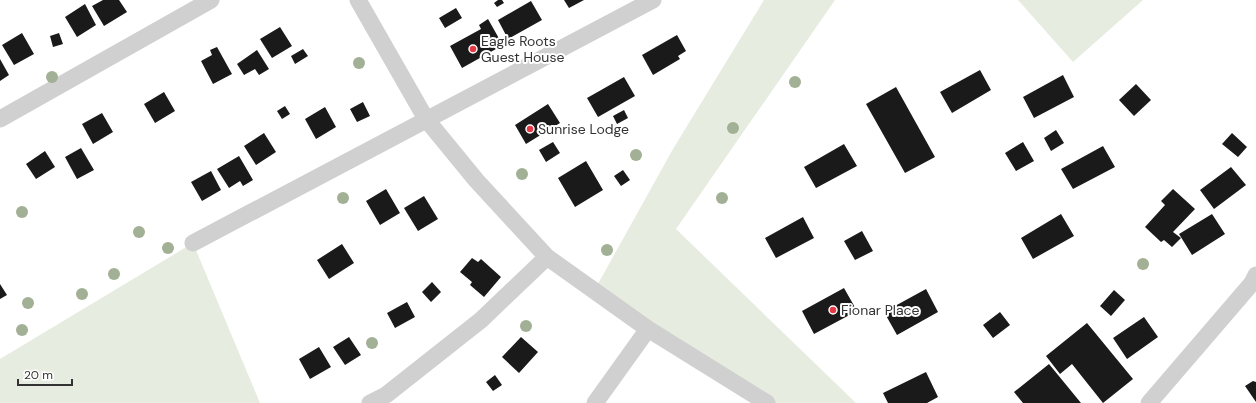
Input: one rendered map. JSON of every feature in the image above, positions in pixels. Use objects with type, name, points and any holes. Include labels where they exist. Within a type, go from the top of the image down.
[{"type":"street","points":[[0,119],[210,0]]},
{"type":"street","points":[[358,0],[426,118],[476,180],[547,256],[648,329],[767,403]]},
{"type":"street","points":[[193,243],[426,118],[653,0]]},
{"type":"street","points":[[370,403],[386,395],[481,320],[547,256]]},
{"type":"street","points":[[1149,403],[1255,281]]},
{"type":"street","points":[[595,403],[648,329]]},
{"type":"shaded area","points":[[764,0],[835,0],[676,229],[856,403],[767,403],[594,291],[673,149]]},
{"type":"shaded area","points":[[1018,0],[1143,0],[1073,62]]},
{"type":"shaded area","points":[[193,243],[260,403],[0,403],[0,359]]},
{"type":"building","points":[[103,0],[119,0],[127,12],[104,26],[92,6]]},
{"type":"building","points":[[498,0],[502,0],[504,3],[497,7],[494,3]]},
{"type":"building","points":[[564,0],[584,0],[569,8]]},
{"type":"building","points":[[531,1],[542,20],[508,39],[498,20]]},
{"type":"building","points":[[85,4],[96,25],[77,37],[65,17]]},
{"type":"building","points":[[456,8],[462,18],[445,28],[439,18]]},
{"type":"building","points":[[488,19],[501,42],[495,46],[496,49],[462,68],[450,46],[481,29],[479,25]]},
{"type":"building","points":[[280,27],[292,46],[272,58],[260,39]]},
{"type":"building","points":[[22,33],[34,54],[14,65],[2,45]]},
{"type":"building","points":[[59,33],[63,44],[53,47],[50,36]]},
{"type":"building","points":[[677,35],[686,51],[678,56],[680,59],[653,75],[642,55]]},
{"type":"building","points":[[217,47],[232,74],[213,84],[201,61],[212,55],[210,50]]},
{"type":"building","points":[[303,49],[308,56],[295,64],[291,56]]},
{"type":"building","points":[[257,50],[269,69],[259,75],[255,69],[244,75],[237,64]]},
{"type":"building","points":[[0,59],[9,75],[0,81]]},
{"type":"building","points":[[980,70],[991,90],[952,113],[940,92]]},
{"type":"building","points":[[1063,75],[1074,97],[1034,118],[1023,97]]},
{"type":"building","points":[[624,77],[635,96],[598,117],[587,98]]},
{"type":"building","points":[[1136,84],[1151,100],[1134,116],[1119,100]]},
{"type":"building","points":[[896,87],[935,157],[905,173],[866,104]]},
{"type":"building","points":[[164,92],[175,111],[155,123],[144,104]]},
{"type":"building","points":[[363,102],[370,116],[357,122],[350,109]]},
{"type":"building","points":[[548,104],[560,123],[526,144],[515,125]]},
{"type":"building","points":[[285,106],[290,114],[282,119],[277,111]]},
{"type":"building","points":[[325,107],[336,127],[316,139],[305,119]]},
{"type":"building","points":[[624,110],[628,118],[617,124],[613,116]]},
{"type":"building","points":[[102,113],[113,132],[93,144],[82,124]]},
{"type":"building","points":[[1056,130],[1064,143],[1051,151],[1044,138]]},
{"type":"building","points":[[264,133],[276,152],[256,165],[244,146]]},
{"type":"building","points":[[1232,133],[1247,147],[1238,157],[1222,144]]},
{"type":"building","points":[[553,142],[560,153],[546,162],[539,150]]},
{"type":"building","points":[[1023,142],[1034,161],[1016,171],[1005,153]]},
{"type":"building","points":[[844,144],[857,166],[816,188],[804,167]]},
{"type":"building","points":[[1103,146],[1115,167],[1073,189],[1061,169]]},
{"type":"building","points":[[81,148],[94,170],[77,179],[65,157]]},
{"type":"building","points":[[45,151],[55,167],[36,179],[26,164]]},
{"type":"building","points":[[239,156],[253,180],[243,186],[240,181],[229,188],[217,169]]},
{"type":"building","points":[[586,161],[603,190],[575,207],[558,178]]},
{"type":"building","points":[[1231,167],[1246,185],[1214,209],[1200,190]]},
{"type":"building","points":[[623,170],[630,180],[621,186],[614,176]]},
{"type":"building","points":[[211,171],[221,190],[202,201],[191,182]]},
{"type":"building","points":[[386,189],[400,213],[380,225],[366,201]]},
{"type":"building","points":[[1173,189],[1195,209],[1173,232],[1181,238],[1172,247],[1164,240],[1161,242],[1145,227],[1165,205],[1161,201]]},
{"type":"building","points":[[424,196],[438,219],[418,231],[404,208]]},
{"type":"building","points":[[1061,214],[1074,236],[1033,259],[1021,238]]},
{"type":"building","points":[[1212,214],[1225,234],[1192,255],[1179,234]]},
{"type":"building","points":[[803,217],[814,238],[776,258],[765,238]]},
{"type":"building","points":[[862,231],[873,251],[855,260],[844,241]]},
{"type":"building","points":[[342,244],[354,263],[329,279],[317,260]]},
{"type":"building","points":[[472,258],[478,262],[481,259],[501,277],[484,297],[470,285],[472,282],[460,272]]},
{"type":"building","points":[[432,282],[441,292],[431,302],[422,292]]},
{"type":"building","points":[[0,284],[7,295],[0,299]]},
{"type":"building","points":[[844,288],[857,311],[814,334],[802,311]]},
{"type":"building","points":[[926,289],[938,312],[897,335],[884,312]]},
{"type":"building","points":[[1114,290],[1125,300],[1111,316],[1100,306]]},
{"type":"building","points":[[407,302],[415,317],[395,328],[387,313]]},
{"type":"building","points":[[1000,312],[1010,325],[993,338],[983,325]]},
{"type":"building","points":[[1144,317],[1158,337],[1127,359],[1113,338]]},
{"type":"building","points":[[1087,323],[1133,379],[1103,403],[1072,364],[1060,374],[1046,356]]},
{"type":"building","points":[[349,337],[361,355],[345,365],[333,347]]},
{"type":"building","points":[[521,337],[538,352],[519,373],[502,357]]},
{"type":"building","points":[[319,347],[331,367],[310,379],[299,359]]},
{"type":"building","points":[[1049,364],[1081,403],[1023,403],[1014,392]]},
{"type":"building","points":[[926,372],[938,397],[927,403],[888,403],[883,393]]},
{"type":"building","points":[[495,375],[502,385],[493,391],[486,382]]},
{"type":"building","points":[[1253,381],[1256,382],[1256,402],[1245,386]]},
{"type":"place","name":"Eagle Roots Guest House","points":[[473,49]]},
{"type":"place","name":"Sunrise Lodge","points":[[530,129]]},
{"type":"place","name":"Fionar Place","points":[[833,310]]}]
